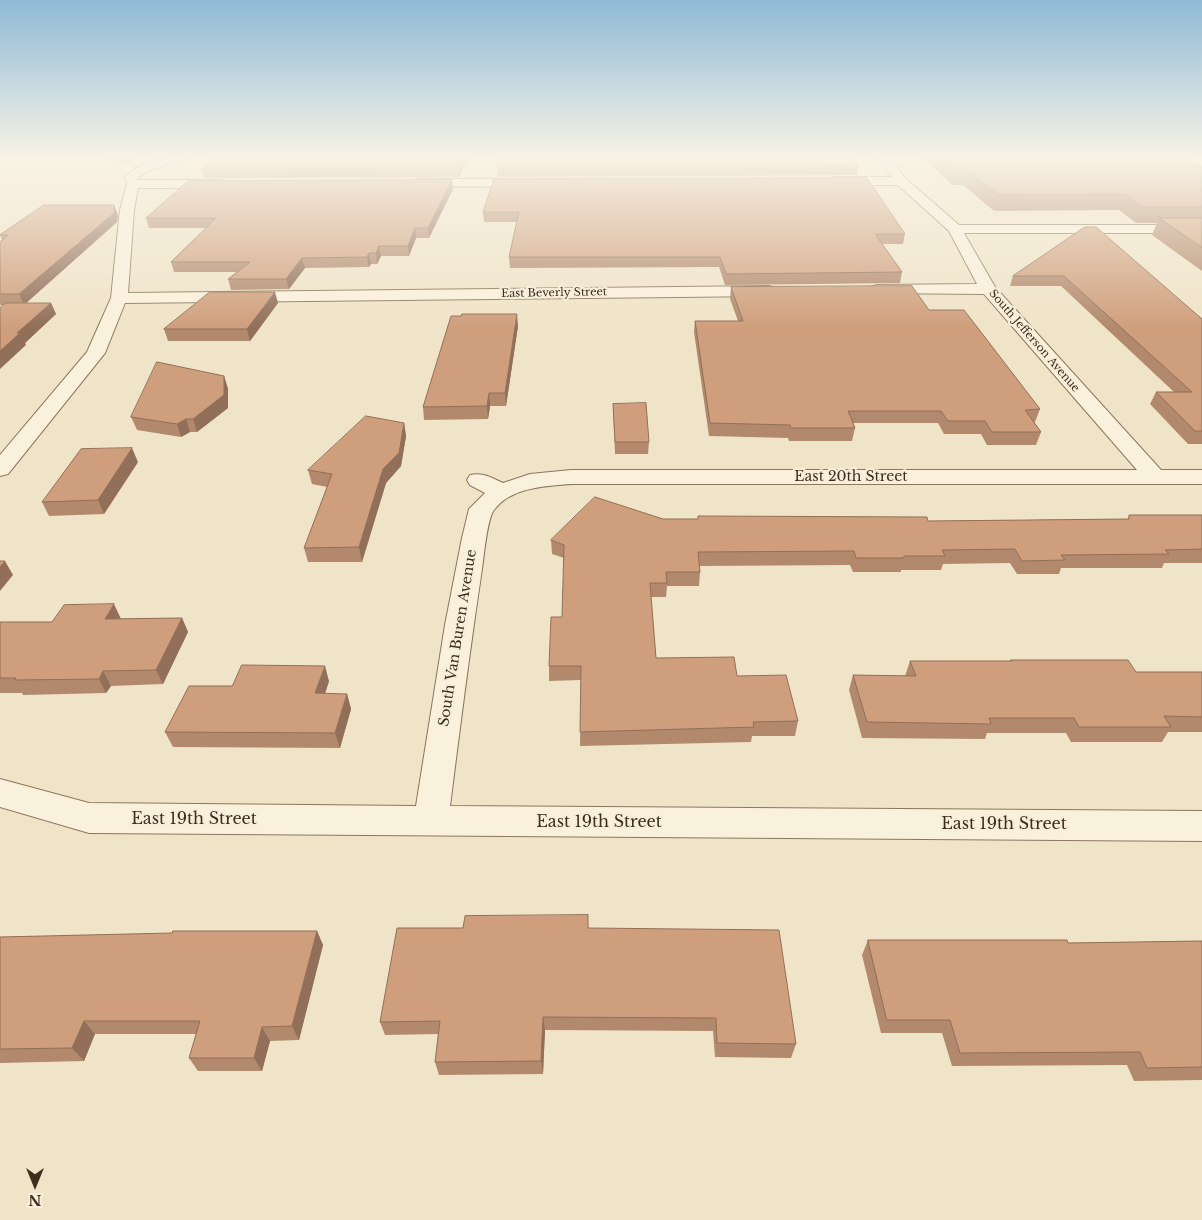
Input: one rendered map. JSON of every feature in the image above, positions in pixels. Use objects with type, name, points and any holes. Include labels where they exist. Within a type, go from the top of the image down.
[{"type":"street","points":[[0,469],[96,353],[119,298],[127,214]]},
{"type":"street","name":"South Jefferson Avenue","points":[[938,214],[955,229],[988,289],[1154,476]]},
{"type":"street","points":[[955,229],[1202,229]]},
{"type":"street","points":[[858,290],[988,289]]},
{"type":"street","name":"East Beverly Street","points":[[119,298],[788,291]]},
{"type":"street","name":"East 20th Street","points":[[490,486],[571,477],[1202,477]]},
{"type":"street","name":"South Van Buren Avenue","points":[[431,821],[459,625],[474,538],[481,509],[491,499],[490,486]]},
{"type":"street","name":"East 19th Street","points":[[0,793],[89,818],[1202,826]]},
{"type":"building","points":[[31,214],[113,214],[19,294],[0,294],[0,242],[8,235],[0,235]]},
{"type":"building","points":[[151,214],[435,214],[428,228],[415,228],[408,246],[379,246],[376,253],[369,253],[367,257],[302,258],[286,279],[228,279],[250,262],[171,262],[216,218],[146,218]]},
{"type":"building","points":[[519,214],[891,214],[905,234],[875,234],[902,272],[726,274],[720,257],[509,257]]},
{"type":"building","points":[[1159,218],[1202,218],[1202,247]]},
{"type":"building","points":[[1085,227],[1096,227],[1202,319],[1202,431],[1195,431],[1156,392],[1192,392],[1064,276],[1013,276]]},
{"type":"building","points":[[912,286],[929,310],[964,310],[1040,409],[1025,410],[1041,432],[992,432],[985,421],[948,421],[941,411],[848,411],[855,428],[791,428],[790,425],[710,423],[695,321],[743,321],[731,287]]},
{"type":"building","points":[[210,292],[275,292],[247,329],[164,329]]},
{"type":"building","points":[[6,303],[51,303],[0,351],[0,308]]},
{"type":"building","points":[[462,314],[517,314],[505,393],[489,393],[487,406],[423,407],[451,316],[461,316]]},
{"type":"building","points":[[157,362],[224,376],[224,395],[193,419],[186,419],[177,424],[131,417]]},
{"type":"building","points":[[646,403],[649,442],[615,442],[613,404]]},
{"type":"building","points":[[366,416],[404,423],[399,453],[383,469],[359,547],[304,548],[332,474],[308,470]]},
{"type":"building","points":[[132,448],[98,500],[42,502],[81,449]]},
{"type":"building","points":[[595,497],[663,519],[698,519],[698,516],[927,517],[928,521],[1129,519],[1129,515],[1202,515],[1202,549],[1165,550],[1169,554],[1061,555],[1065,560],[1022,561],[1015,549],[942,550],[945,556],[904,556],[904,558],[856,558],[854,551],[698,552],[700,572],[666,572],[667,583],[650,583],[656,658],[734,657],[737,676],[786,675],[798,721],[753,722],[754,727],[580,732],[581,666],[549,666],[551,617],[562,617],[564,545],[551,540]]},
{"type":"building","points":[[114,604],[105,619],[182,618],[156,670],[103,671],[99,679],[15,680],[16,678],[0,678],[0,622],[52,622],[64,605]]},
{"type":"building","points":[[1128,660],[1136,672],[1202,672],[1202,717],[1164,716],[1171,727],[1079,727],[1074,718],[989,718],[991,724],[867,722],[853,675],[916,676],[910,661]]},
{"type":"building","points":[[242,665],[325,666],[315,693],[347,694],[335,733],[165,732],[189,686],[232,686]]},
{"type":"building","points":[[588,915],[588,928],[779,930],[796,1044],[717,1043],[716,1018],[543,1017],[541,1061],[435,1062],[440,1021],[380,1022],[397,928],[463,928],[465,916]]},
{"type":"building","points":[[173,931],[317,931],[292,1026],[262,1027],[254,1058],[189,1058],[200,1021],[84,1021],[72,1048],[0,1049],[0,937],[172,933]]},
{"type":"building","points":[[868,940],[1067,940],[1068,943],[1202,941],[1202,1067],[1147,1068],[1140,1052],[960,1053],[950,1020],[887,1020]]}]
